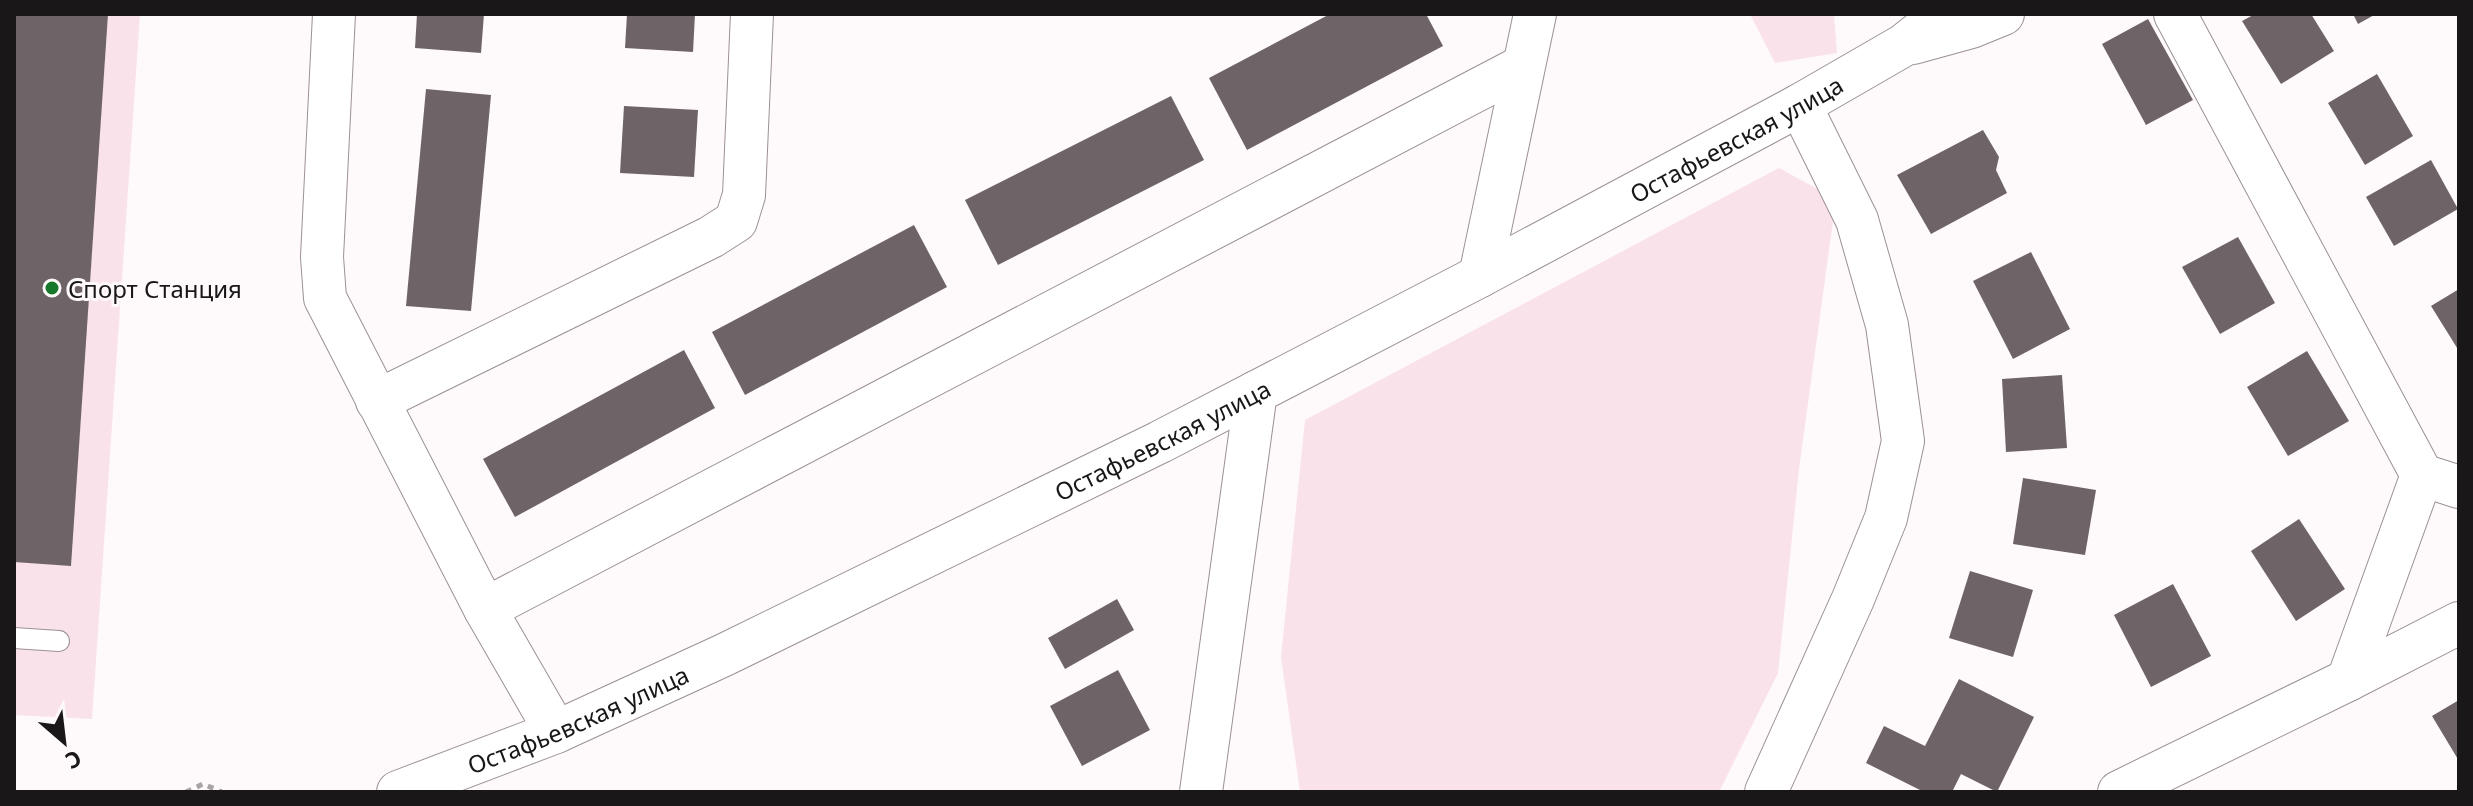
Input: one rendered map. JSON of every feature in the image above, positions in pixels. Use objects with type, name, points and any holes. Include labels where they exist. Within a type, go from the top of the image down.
[{"type":"street","points":[[334,14],[322,257],[325,298],[485,609],[556,732]]},
{"type":"street","points":[[377,401],[697,244],[736,221],[744,195],[752,14]]},
{"type":"street","points":[[1480,276],[1535,14]]},
{"type":"street","name":"Остафьевская улица","points":[[398,792],[556,732],[738,648],[1160,442],[1800,105],[1904,45],[1943,14]]},
{"type":"street","name":"Остафьевская улица","points":[[1904,45],[1971,27],[2003,14]]},
{"type":"street","points":[[2175,14],[2440,481],[2348,680]]},
{"type":"street","points":[[485,609],[1523,66]]},
{"type":"street","points":[[1769,791],[1886,518],[1903,441],[1887,325],[1857,220],[1800,105]]},
{"type":"street","points":[[1201,792],[1256,392]]},
{"type":"street","points":[[2119,792],[2459,623]]},
{"type":"lane","points":[[14,638],[59,641]]},
{"type":"path","points":[[186,792],[203,784],[222,792]]},
{"type":"shaded area","points":[[14,14],[140,14],[92,719],[14,715]]},
{"type":"shaded area","points":[[1750,14],[1834,14],[1837,53],[1775,63]]},
{"type":"shaded area","points":[[1779,168],[1836,199],[1799,469],[1778,673],[1719,792],[1300,792],[1281,657],[1305,420]]},
{"type":"building","name":"Спорт Станция","points":[[14,14],[108,14],[71,566],[14,562]]},
{"type":"building","points":[[417,14],[484,14],[481,53],[415,48]]},
{"type":"building","points":[[627,14],[695,14],[693,52],[625,48]]},
{"type":"building","points":[[1330,14],[1426,14],[1443,46],[1247,150],[1209,78]]},
{"type":"building","points":[[2255,14],[2311,14],[2334,51],[2281,84],[2242,21]]},
{"type":"building","points":[[2353,14],[2376,14],[2358,24]]},
{"type":"building","points":[[2148,19],[2193,100],[2146,125],[2102,44]]},
{"type":"building","points":[[2377,74],[2413,136],[2365,165],[2328,103]]},
{"type":"building","points":[[426,89],[491,95],[471,311],[406,306]]},
{"type":"building","points":[[1171,96],[1204,160],[998,265],[965,200]]},
{"type":"building","points":[[624,106],[698,110],[694,177],[620,173]]},
{"type":"building","points":[[1983,130],[1999,157],[1996,170],[2007,193],[1931,234],[1897,175]]},
{"type":"building","points":[[2431,160],[2458,209],[2394,246],[2366,197]]},
{"type":"building","points":[[914,225],[947,287],[745,395],[712,332]]},
{"type":"building","points":[[2238,237],[2275,303],[2220,334],[2182,267]]},
{"type":"building","points":[[2031,252],[2070,329],[2013,359],[1973,281]]},
{"type":"building","points":[[2459,289],[2459,351],[2431,306]]},
{"type":"building","points":[[684,350],[715,408],[515,517],[483,459]]},
{"type":"building","points":[[2307,351],[2349,421],[2288,456],[2247,387]]},
{"type":"building","points":[[2062,375],[2067,448],[2006,452],[2002,379]]},
{"type":"building","points":[[2023,478],[2096,490],[2085,555],[2013,544]]},
{"type":"building","points":[[2299,519],[2345,589],[2296,621],[2251,551]]},
{"type":"building","points":[[1970,571],[2033,590],[2013,657],[1949,638]]},
{"type":"building","points":[[2173,584],[2211,656],[2151,687],[2114,615]]},
{"type":"building","points":[[1117,599],[1134,630],[1065,669],[1048,638]]},
{"type":"building","points":[[1118,670],[1150,730],[1082,766],[1050,706]]},
{"type":"building","points":[[1959,679],[2034,717],[1997,792],[1961,774],[1952,792],[1924,792],[1866,763],[1884,726],[1925,746]]},
{"type":"building","points":[[2459,700],[2459,761],[2432,716]]},
{"type":"place","name":"Спорт Станция","points":[[52,288]]}]
